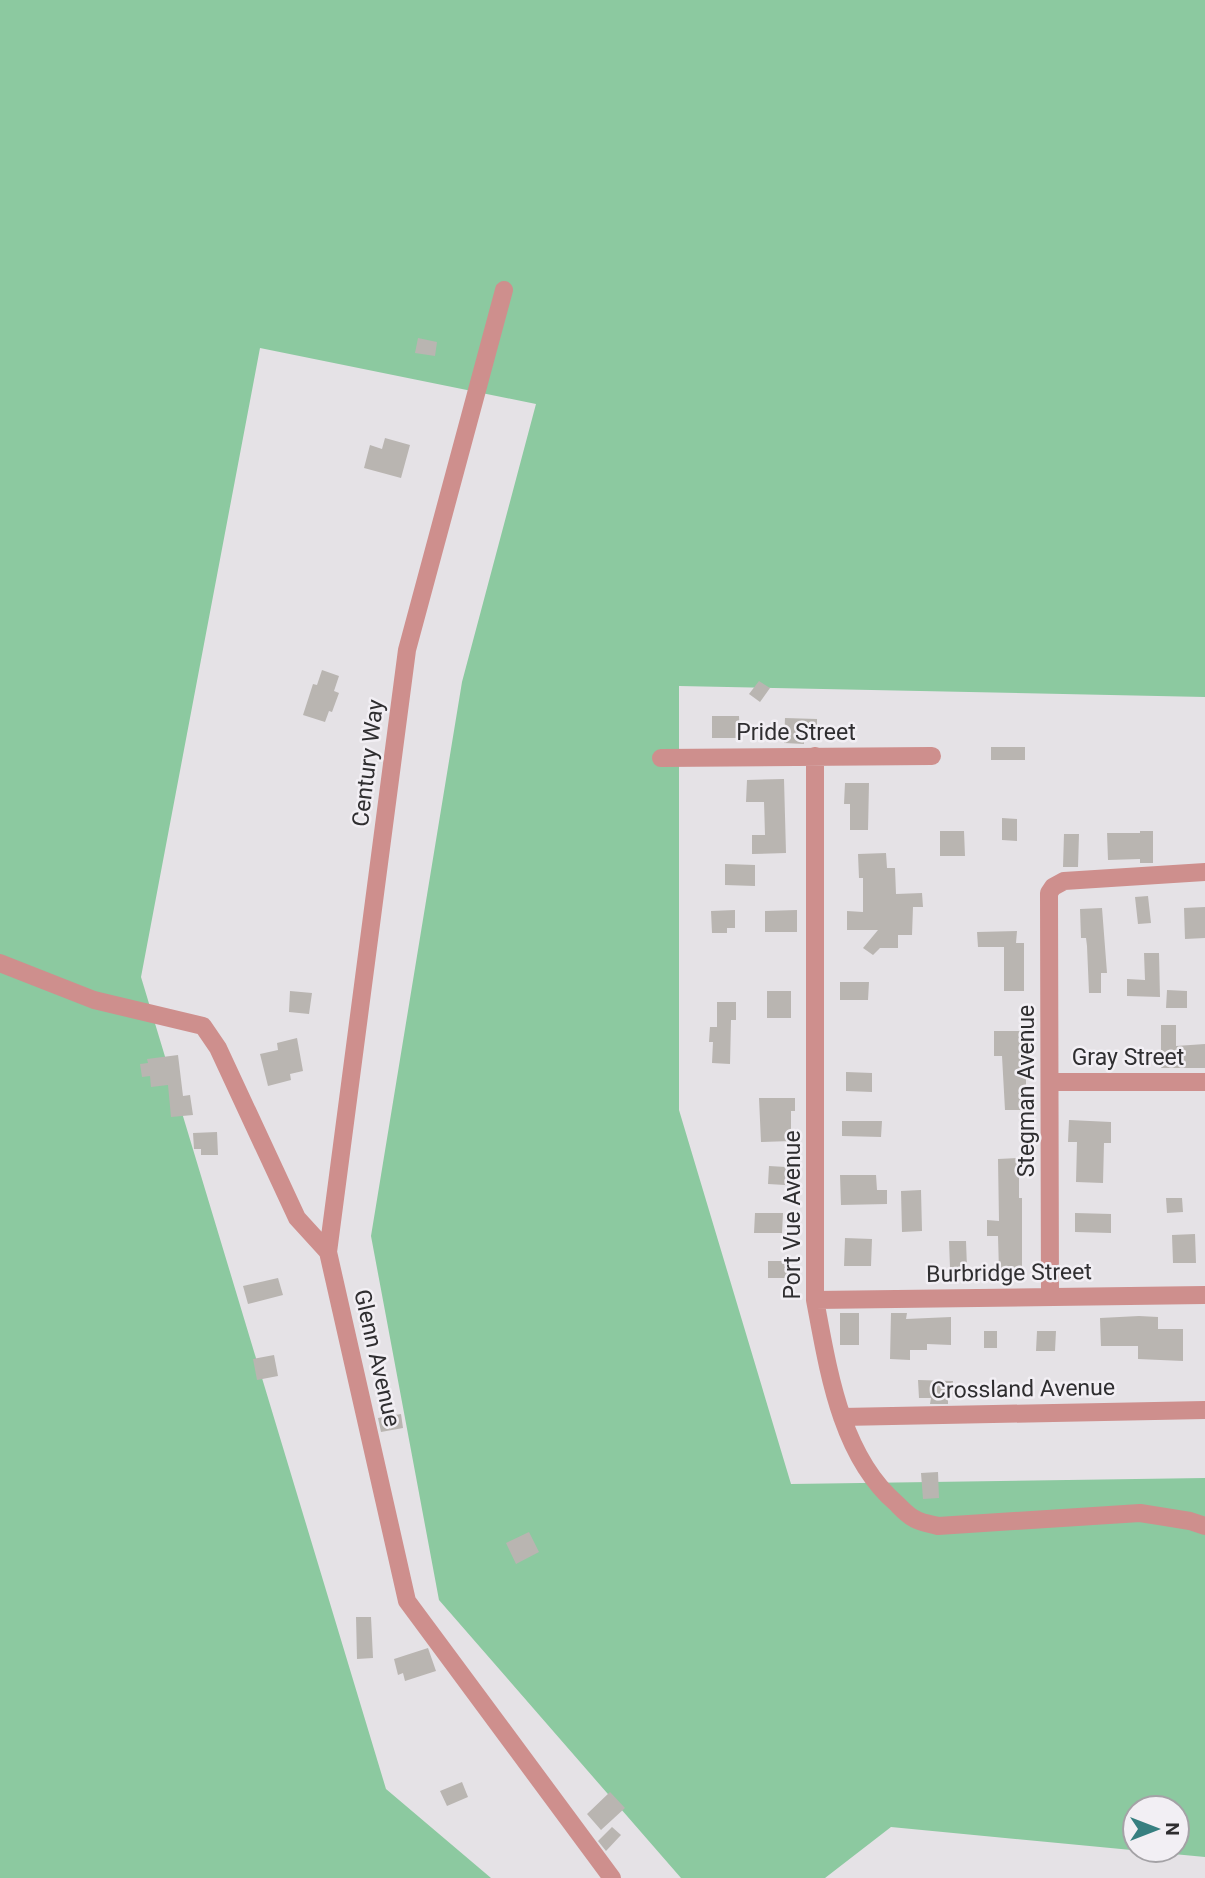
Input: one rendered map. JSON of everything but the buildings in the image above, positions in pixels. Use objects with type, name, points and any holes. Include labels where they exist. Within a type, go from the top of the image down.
[{"type":"street","name":"Century Way","points":[[328,1252],[407,650],[504,290]]},
{"type":"street","name":"Pride Street","points":[[661,758],[932,755]]},
{"type":"street","name":"Port Vue Avenue","points":[[815,756],[815,1300],[830,1377],[842,1417],[868,1473],[889,1498],[915,1519],[938,1526],[1140,1513],[1205,1526]]},
{"type":"street","name":"Stegman Avenue","points":[[1050,1296],[1049,893],[1053,887],[1064,881],[1205,872]]},
{"type":"street","name":"Glenn Avenue","points":[[0,963],[94,1000],[203,1026],[218,1048],[297,1218],[328,1252],[407,1601],[612,1878]]},
{"type":"street","name":"Gray Street","points":[[1051,1082],[1205,1082]]},
{"type":"street","name":"Burbridge Street","points":[[815,1300],[1205,1295]]},
{"type":"street","name":"Crossland Avenue","points":[[842,1417],[1205,1410]]},
{"type":"green space","points":[[0,0],[1205,0],[1205,697],[679,686],[679,1110],[791,1484],[1205,1478],[1205,1857],[1191,1856],[1191,1794],[1121,1794],[1121,1849],[891,1827],[825,1878],[681,1878],[439,1600],[371,1236],[462,682],[536,404],[260,348],[141,977],[386,1789],[491,1878],[0,1878]]}]
